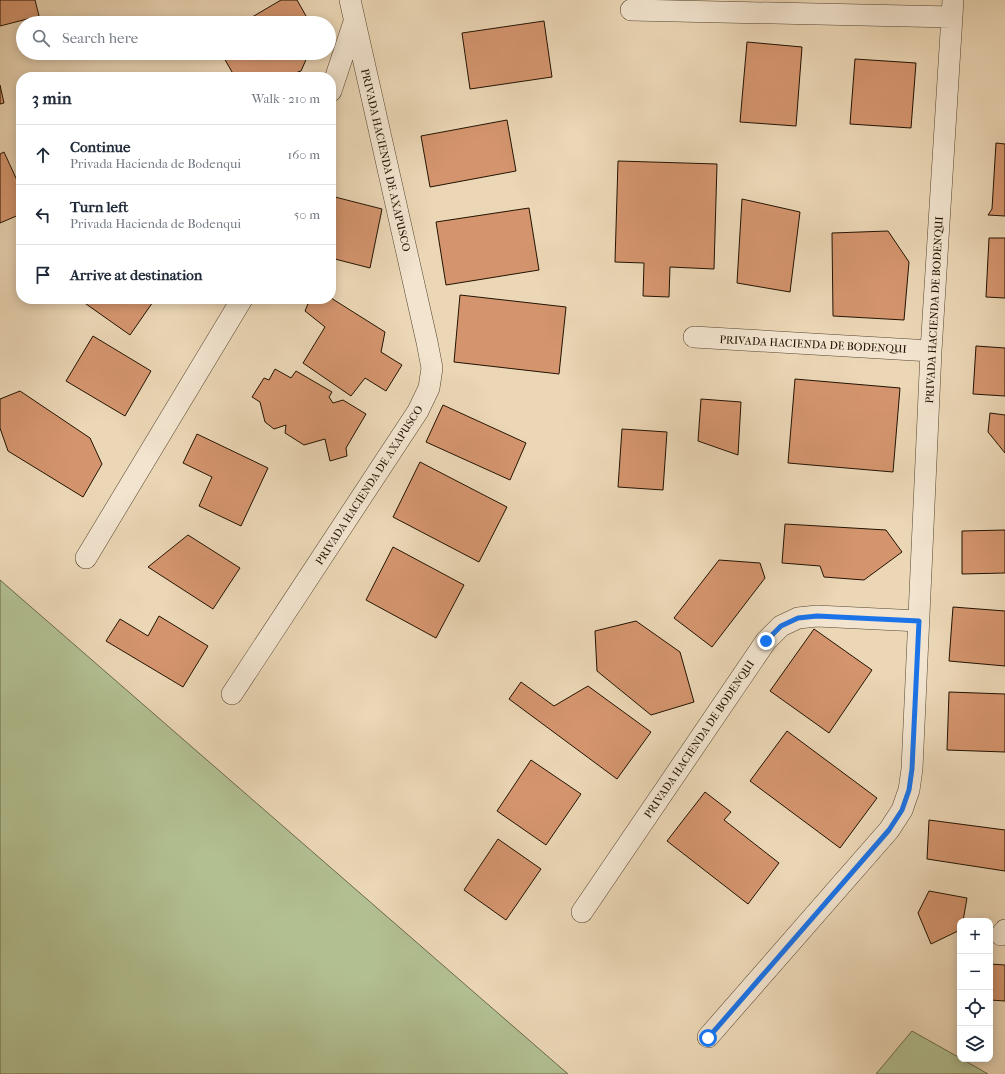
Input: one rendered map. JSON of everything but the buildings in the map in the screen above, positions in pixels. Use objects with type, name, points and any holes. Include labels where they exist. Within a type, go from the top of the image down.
[{"type":"street","name":"PRIVADA HACIENDA DE AXAPUSCO","points":[[232,694],[418,411],[429,388],[432,368],[427,342],[350,0]]},
{"type":"street","points":[[631,10],[952,9]]},
{"type":"street","name":"PRIVADA HACIENDA DE BODENQUI","points":[[708,1038],[889,830],[902,810],[909,790],[912,769],[931,351],[952,9]]},
{"type":"street","name":"PRIVADA HACIENDA DE AXAPUSCO","points":[[336,75],[354,22]]},
{"type":"street","points":[[86,558],[239,304]]},
{"type":"street","name":"PRIVADA HACIENDA DE BODENQUI","points":[[694,337],[931,351]]},
{"type":"street","name":"PRIVADA HACIENDA DE BODENQUI","points":[[582,912],[766,641],[781,626],[798,618],[817,616],[919,621]]},
{"type":"green space","points":[[0,580],[568,1074],[0,1074]]},
{"type":"green space","points":[[912,1031],[957,1056],[957,1062],[967,1062],[988,1074],[876,1074]]},
{"type":"route","points":[[708,1038],[889,830],[902,810],[909,790],[912,769],[919,621],[817,616],[798,618],[781,626],[766,641]]}]
